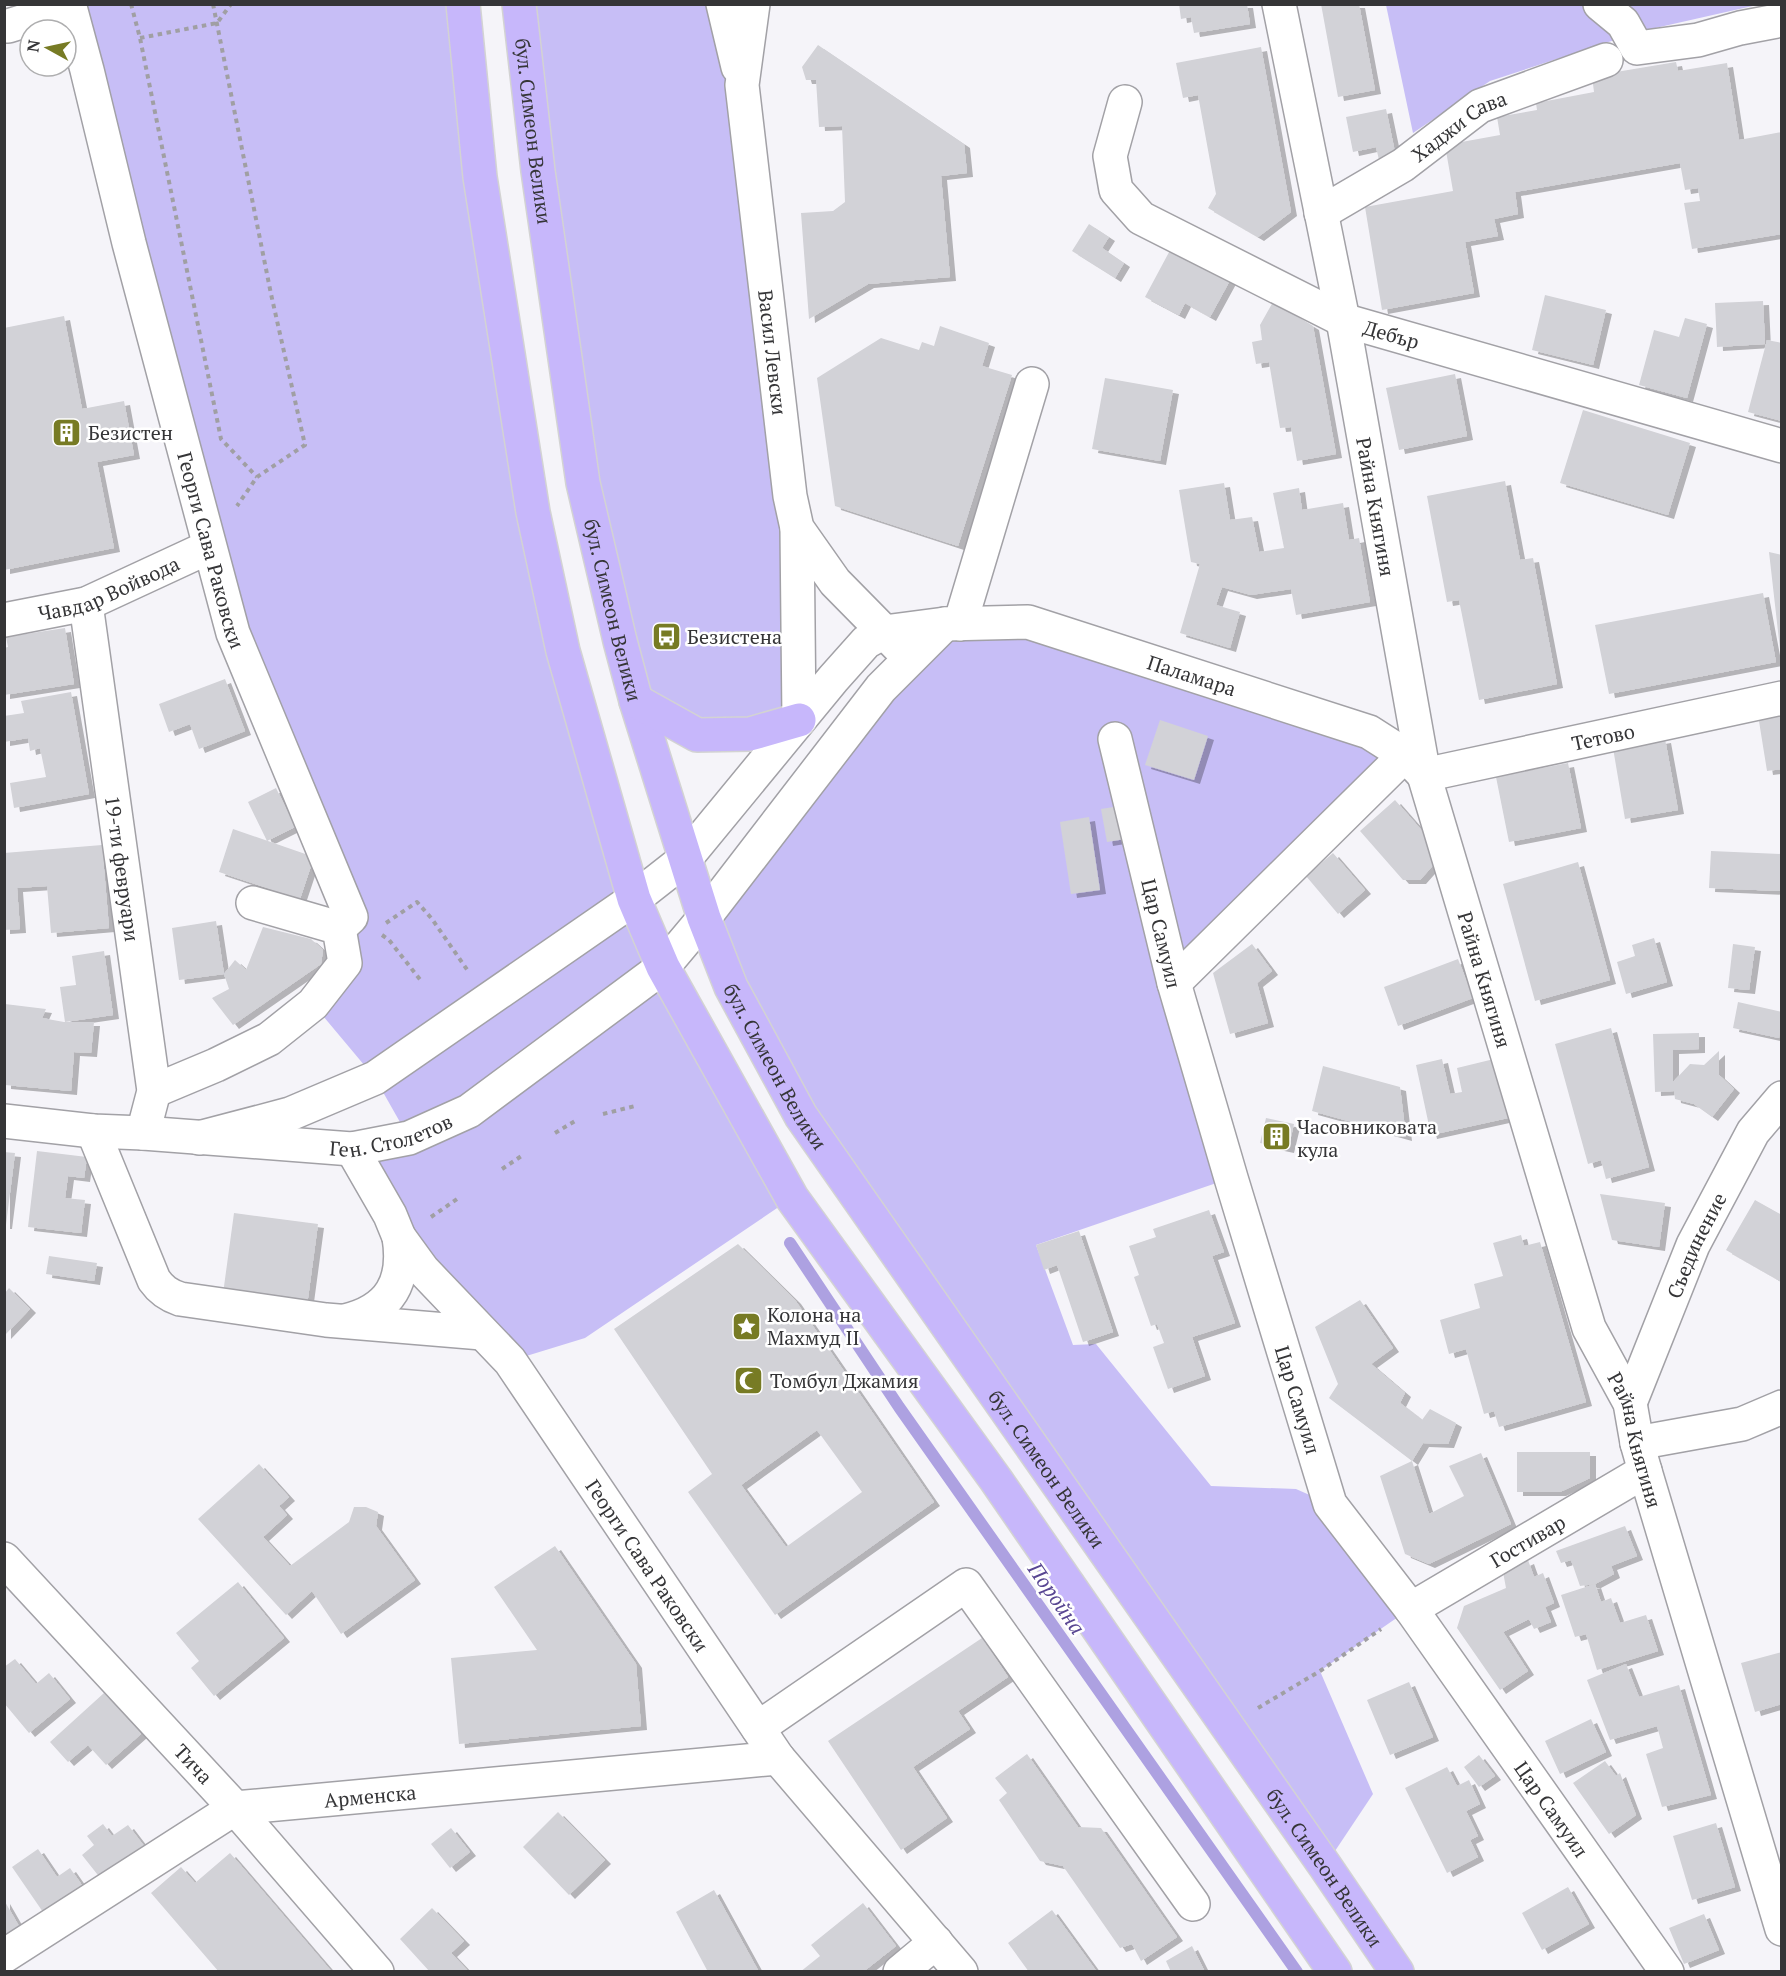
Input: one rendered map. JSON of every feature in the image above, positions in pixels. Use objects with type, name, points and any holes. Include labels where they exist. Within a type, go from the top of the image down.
[{"type":"main road","points":[[463,4],[480,177],[533,512],[563,651],[634,899],[663,968],[792,1198],[996,1480],[1335,1971]]},
{"type":"main road","name":"бул. Симеон Велики","points":[[519,4],[538,171],[583,483],[636,701],[704,918],[731,987],[801,1116],[1397,1971]]},
{"type":"main road","points":[[636,701],[697,735],[750,734],[799,720]]},
{"type":"street","points":[[723,4],[742,85]]},
{"type":"street","name":"Васил Левски","points":[[753,4],[742,85],[790,496],[797,528],[835,582],[910,658]]},
{"type":"street","name":"Райна Княгиня","points":[[1280,4],[1343,320],[1414,765],[1589,1328],[1630,1403],[1641,1457],[1782,1929]]},
{"type":"street","points":[[1600,4],[1623,23],[1637,48],[1698,40],[1740,28],[1782,20]]},
{"type":"street","name":"Георги Сава Раковски","points":[[6,28],[70,7],[129,243],[233,633],[351,917],[339,928]]},
{"type":"street","name":"Хаджи Сава","points":[[1321,213],[1403,165],[1480,106],[1606,60]]},
{"type":"street","name":"Дебър","points":[[1125,102],[1110,156],[1116,190],[1141,218],[1343,320],[1782,446]]},
{"type":"street","points":[[953,624],[1032,384]]},
{"type":"street","points":[[797,528],[799,720]]},
{"type":"street","name":"Чавдар Войвода","points":[[4,620],[86,604],[209,547]]},
{"type":"street","name":"19-ти февруари","points":[[86,604],[154,1091],[143,1133]]},
{"type":"street","name":"Паламара","points":[[884,632],[953,624],[1028,622],[1369,732],[1414,765]]},
{"type":"street","name":"Ген. Столетов","points":[[4,1121],[93,1131],[352,1149],[409,1138],[469,1111],[663,968],[881,687],[910,658],[953,624]]},
{"type":"street","points":[[200,1138],[290,1114],[375,1078],[634,899],[686,859],[866,642],[884,632]]},
{"type":"street","name":"Тетово","points":[[1414,765],[1782,698]]},
{"type":"street","name":"Цар Самуил","points":[[1115,739],[1174,983],[1330,1504],[1411,1609],[1667,1971]]},
{"type":"street","points":[[1174,983],[1414,765]]},
{"type":"street","points":[[154,1091],[216,1065],[269,1039],[313,1004],[345,963],[339,928],[253,903]]},
{"type":"street","name":"Съединение","points":[[1630,1403],[1693,1245],[1753,1132],[1782,1098]]},
{"type":"street","points":[[93,1131],[154,1280],[169,1295],[180,1299],[344,1321],[482,1333]]},
{"type":"street","name":"Георги Сава Раковски","points":[[352,1149],[390,1215],[399,1237],[423,1270],[510,1361],[778,1758],[961,1971]]},
{"type":"street","points":[[344,1321],[376,1310],[388,1298],[398,1279],[402,1258],[399,1237]]},
{"type":"street","name":"Гостивар","points":[[1411,1609],[1641,1457],[1742,1424],[1782,1407]]},
{"type":"street","name":"Тича","points":[[4,1559],[235,1808],[377,1971]]},
{"type":"street","points":[[758,1728],[966,1585],[1193,1904]]},
{"type":"street","name":"Арменска","points":[[4,1956],[235,1808],[778,1758]]},
{"type":"street","points":[[900,1971],[936,1942]]},
{"type":"path","points":[[131,4],[140,38],[221,439],[257,477],[304,445],[271,294],[213,4]]},
{"type":"path","points":[[140,38],[217,23],[231,4]]},
{"type":"path","points":[[383,925],[417,902],[487,999]]},
{"type":"path","points":[[389,940],[422,982]]},
{"type":"path","points":[[603,1114],[635,1106]]},
{"type":"path","points":[[555,1133],[575,1120]]},
{"type":"path","points":[[502,1169],[522,1155]]},
{"type":"path","points":[[430,1217],[460,1197]]},
{"type":"path","points":[[1228,1727],[1320,1671],[1411,1609]]},
{"type":"shaded area","points":[[69,5],[463,5],[533,512],[634,899],[792,1198],[585,1338],[510,1361],[352,1149],[409,1138],[375,1078],[313,1004],[339,928],[233,633],[78,39],[78,18],[72,18]]},
{"type":"shaded area","points":[[519,5],[753,5],[799,720],[750,734],[636,701]]},
{"type":"shaded area","points":[[1386,5],[1757,5],[1642,31],[1490,81],[1413,133]]},
{"type":"shaded area","points":[[1028,622],[1405,755],[1174,983],[1231,1178],[1036,1245],[1073,1345],[1096,1344],[1211,1486],[1296,1489],[1330,1504],[1411,1608],[1320,1671],[1373,1794],[1325,1866],[909,1271],[704,918],[945,624]]},
{"type":"building","points":[[1179,4],[1247,4],[1250,24],[1194,33],[1191,17],[1181,19]]},
{"type":"building","points":[[1321,4],[1359,4],[1375,90],[1338,97]]},
{"type":"building","points":[[818,45],[964,144],[967,173],[941,176],[950,277],[868,284],[809,319],[801,213],[833,211],[845,202],[842,126],[819,127],[816,80],[806,80],[802,67]]},
{"type":"building","points":[[1261,47],[1291,212],[1258,237],[1208,208],[1216,194],[1198,95],[1183,98],[1176,63]]},
{"type":"building","points":[[1676,62],[1678,71],[1727,63],[1739,140],[1782,132],[1782,234],[1692,249],[1684,203],[1700,201],[1698,188],[1685,190],[1680,163],[1515,192],[1518,214],[1494,219],[1498,236],[1465,242],[1474,293],[1382,310],[1365,207],[1453,191],[1445,145],[1500,135],[1497,117],[1537,110],[1536,103],[1594,92],[1592,76]]},
{"type":"building","points":[[1386,109],[1396,157],[1379,160],[1376,147],[1353,152],[1346,117]]},
{"type":"building","points":[[1089,224],[1109,237],[1102,248],[1124,263],[1115,278],[1072,251]]},
{"type":"building","points":[[1175,241],[1234,273],[1210,317],[1185,303],[1179,315],[1145,297]]},
{"type":"building","points":[[1545,295],[1606,310],[1593,365],[1532,350]]},
{"type":"building","points":[[1763,301],[1765,344],[1717,347],[1715,303]]},
{"type":"building","points":[[1273,302],[1313,326],[1336,454],[1297,461],[1291,427],[1280,428],[1269,362],[1256,364],[1252,342],[1262,340],[1260,325]]},
{"type":"building","name":"Безистен","points":[[64,316],[82,409],[124,401],[134,455],[97,462],[114,548],[4,570],[4,328]]},
{"type":"building","points":[[1685,318],[1707,324],[1687,398],[1639,385],[1654,330],[1679,337]]},
{"type":"building","points":[[940,326],[989,343],[982,366],[1012,375],[958,546],[835,506],[817,378],[881,338],[919,350],[922,342],[934,346]]},
{"type":"building","points":[[1767,340],[1782,343],[1782,421],[1748,412]]},
{"type":"building","points":[[1455,374],[1467,436],[1399,450],[1386,388]]},
{"type":"building","points":[[1105,378],[1173,390],[1160,461],[1092,449]]},
{"type":"building","points":[[1583,410],[1690,443],[1668,515],[1560,483]]},
{"type":"building","points":[[1505,481],[1520,560],[1533,558],[1557,684],[1479,700],[1459,600],[1447,602],[1427,496]]},
{"type":"building","points":[[1224,483],[1230,520],[1252,517],[1259,552],[1284,548],[1273,493],[1299,488],[1302,510],[1343,503],[1349,540],[1359,538],[1370,602],[1296,615],[1291,589],[1251,595],[1222,587],[1216,605],[1240,612],[1230,648],[1180,633],[1200,564],[1191,562],[1179,490]]},
{"type":"building","points":[[1769,552],[1782,555],[1782,649],[1780,649]]},
{"type":"building","points":[[1763,593],[1776,662],[1609,694],[1595,625]]},
{"type":"building","points":[[65,628],[74,684],[4,695],[4,648],[8,647],[6,637]]},
{"type":"building","points":[[225,679],[245,731],[199,749],[190,724],[169,732],[159,704]]},
{"type":"building","points":[[71,692],[89,794],[14,808],[10,783],[46,777],[40,748],[30,751],[28,738],[4,742],[4,716],[24,713],[21,701]]},
{"type":"building","points":[[1782,711],[1782,769],[1767,771],[1758,715]]},
{"type":"building","points":[[1160,720],[1208,736],[1194,780],[1145,765]]},
{"type":"building","points":[[1665,739],[1678,810],[1625,819],[1613,748]]},
{"type":"building","points":[[1568,763],[1581,828],[1509,842],[1496,777]]},
{"type":"building","points":[[276,788],[295,827],[267,841],[248,802]]},
{"type":"building","points":[[1395,800],[1431,841],[1436,862],[1420,880],[1403,880],[1360,831]]},
{"type":"building","points":[[1126,805],[1131,838],[1107,842],[1101,809]]},
{"type":"building","points":[[1089,817],[1100,890],[1071,894],[1060,822]]},
{"type":"building","points":[[233,829],[314,857],[300,899],[219,872]]},
{"type":"building","points":[[102,845],[109,928],[51,933],[47,886],[17,888],[20,929],[4,930],[4,853]]},
{"type":"building","points":[[1711,851],[1782,854],[1782,891],[1709,888]]},
{"type":"building","points":[[1333,853],[1365,890],[1338,914],[1306,876]]},
{"type":"building","points":[[1578,862],[1610,980],[1535,1001],[1503,884]]},
{"type":"building","points":[[216,921],[224,974],[179,980],[172,928]]},
{"type":"building","points":[[263,927],[311,939],[323,950],[321,964],[233,1025],[212,998],[229,989],[224,974],[235,960],[246,970]]},
{"type":"building","points":[[1654,938],[1667,982],[1626,994],[1617,962],[1635,956],[1632,945]]},
{"type":"building","points":[[1252,944],[1272,971],[1257,983],[1268,1023],[1230,1034],[1213,973]]},
{"type":"building","points":[[1733,944],[1755,947],[1749,990],[1728,988]]},
{"type":"building","points":[[104,951],[113,1015],[65,1022],[60,987],[76,985],[72,956]]},
{"type":"building","points":[[1458,959],[1473,998],[1398,1026],[1384,987]]},
{"type":"building","points":[[1738,1002],[1782,1012],[1779,1038],[1733,1028]]},
{"type":"building","points":[[5,1004],[46,1009],[42,1018],[64,1022],[94,1022],[91,1053],[74,1052],[71,1091],[5,1085]]},
{"type":"building","points":[[1611,1028],[1649,1167],[1606,1179],[1601,1160],[1588,1164],[1555,1044]]},
{"type":"building","points":[[1699,1033],[1699,1049],[1673,1050],[1673,1082],[1690,1064],[1704,1065],[1719,1051],[1719,1075],[1734,1089],[1712,1117],[1694,1104],[1675,1099],[1674,1091],[1655,1092],[1653,1034]]},
{"type":"building","points":[[1442,1059],[1450,1094],[1462,1092],[1457,1068],[1494,1059],[1508,1118],[1431,1135],[1416,1065]]},
{"type":"building","points":[[1323,1066],[1400,1087],[1406,1137],[1312,1111]]},
{"type":"building","name":"Часовниковата кула","points":[[1266,1118],[1294,1124],[1288,1149],[1260,1143]]},
{"type":"building","points":[[37,1151],[87,1157],[84,1178],[68,1176],[65,1198],[85,1200],[81,1233],[28,1227]]},
{"type":"building","points":[[4,1152],[15,1153],[6,1225],[4,1225]]},
{"type":"building","points":[[1600,1194],[1665,1203],[1659,1247],[1612,1240]]},
{"type":"building","points":[[1755,1200],[1782,1215],[1782,1282],[1726,1250]]},
{"type":"building","points":[[1209,1210],[1224,1252],[1212,1256],[1235,1323],[1192,1337],[1205,1376],[1168,1389],[1153,1347],[1164,1343],[1157,1324],[1151,1326],[1134,1277],[1139,1275],[1129,1246],[1156,1237],[1153,1229]]},
{"type":"building","points":[[234,1213],[318,1224],[306,1313],[222,1301]]},
{"type":"building","points":[[1079,1231],[1113,1332],[1083,1342],[1057,1265],[1044,1270],[1036,1245]]},
{"type":"building","points":[[1521,1235],[1524,1246],[1540,1242],[1586,1402],[1499,1427],[1494,1411],[1484,1414],[1466,1349],[1449,1354],[1440,1320],[1480,1308],[1474,1284],[1503,1276],[1493,1243]]},
{"type":"building","name":"Томбул Джамия","points":[[738,1244],[795,1300],[934,1502],[775,1615],[688,1492],[712,1474],[614,1329]],"holes":[[[817,1430],[862,1492],[786,1547],[741,1485]]]},
{"type":"building","points":[[49,1256],[97,1263],[94,1281],[46,1274]]},
{"type":"building","points":[[9,1288],[30,1309],[5,1335],[5,1293]]},
{"type":"building","points":[[1360,1300],[1393,1348],[1371,1364],[1405,1393],[1400,1403],[1422,1420],[1430,1409],[1456,1423],[1448,1444],[1423,1443],[1412,1461],[1329,1398],[1338,1384],[1315,1327]]},
{"type":"building","points":[[1517,1452],[1590,1452],[1590,1478],[1560,1492],[1517,1492]]},
{"type":"building","points":[[1481,1453],[1511,1524],[1429,1564],[1405,1554],[1380,1476],[1412,1461],[1429,1514],[1464,1496],[1449,1466]]},
{"type":"building","points":[[259,1464],[289,1497],[279,1506],[287,1515],[263,1537],[290,1566],[349,1522],[354,1507],[366,1507],[378,1512],[376,1526],[415,1580],[341,1634],[312,1591],[286,1615],[198,1519]]},
{"type":"building","points":[[1625,1526],[1637,1556],[1611,1566],[1614,1574],[1595,1584],[1580,1586],[1571,1560],[1561,1563],[1556,1551]]},
{"type":"building","points":[[555,1546],[636,1664],[641,1726],[459,1744],[451,1658],[537,1650],[494,1587]]},
{"type":"building","points":[[1528,1560],[1534,1577],[1543,1573],[1554,1603],[1545,1607],[1551,1622],[1534,1629],[1529,1619],[1503,1632],[1528,1671],[1500,1690],[1457,1628],[1464,1606],[1506,1588],[1503,1572]]},
{"type":"building","points":[[238,1582],[284,1638],[214,1696],[191,1668],[199,1661],[176,1633]]},
{"type":"building","points":[[1595,1584],[1601,1602],[1611,1598],[1620,1623],[1646,1615],[1658,1651],[1597,1670],[1586,1634],[1575,1637],[1561,1595]]},
{"type":"building","points":[[982,1638],[1008,1677],[958,1711],[970,1729],[913,1767],[947,1818],[901,1850],[828,1741]]},
{"type":"building","points":[[1782,1652],[1782,1704],[1755,1712],[1741,1663]]},
{"type":"building","points":[[15,1659],[36,1684],[49,1673],[70,1699],[29,1733],[4,1703],[4,1667]]},
{"type":"building","points":[[1626,1664],[1639,1697],[1679,1685],[1711,1795],[1662,1807],[1646,1754],[1663,1748],[1657,1726],[1610,1740],[1587,1680]]},
{"type":"building","points":[[1409,1682],[1433,1737],[1390,1755],[1367,1700]]},
{"type":"building","points":[[104,1693],[141,1734],[106,1765],[88,1745],[68,1762],[50,1742]]},
{"type":"building","points":[[1591,1719],[1606,1752],[1560,1774],[1545,1741]]},
{"type":"building","points":[[1027,1754],[1078,1827],[1101,1828],[1177,1937],[1141,1961],[1132,1944],[1120,1948],[1063,1866],[1040,1861],[999,1800],[1007,1793],[995,1778]]},
{"type":"building","points":[[1479,1755],[1495,1776],[1479,1787],[1464,1767]]},
{"type":"building","points":[[1605,1761],[1616,1776],[1620,1773],[1636,1815],[1609,1834],[1573,1783]]},
{"type":"building","points":[[1447,1767],[1457,1786],[1469,1780],[1480,1804],[1466,1811],[1478,1836],[1470,1840],[1478,1857],[1447,1873],[1405,1788]]},
{"type":"building","points":[[558,1812],[605,1860],[569,1895],[523,1847]]},
{"type":"building","points":[[1716,1823],[1735,1887],[1692,1900],[1673,1836]]},
{"type":"building","points":[[103,1824],[112,1836],[128,1825],[144,1846],[101,1879],[82,1855],[94,1845],[87,1836]]},
{"type":"building","points":[[451,1828],[470,1852],[450,1868],[431,1844]]},
{"type":"building","points":[[38,1849],[57,1877],[70,1868],[84,1888],[45,1915],[12,1867]]},
{"type":"building","points":[[230,1853],[332,1972],[219,1972],[151,1893],[181,1867],[195,1883]]},
{"type":"building","points":[[1568,1887],[1589,1924],[1542,1950],[1522,1913]]},
{"type":"building","points":[[714,1890],[759,1972],[708,1972],[676,1912]]},
{"type":"building","points":[[4,1900],[20,1928],[4,1937]]},
{"type":"building","points":[[863,1903],[896,1946],[863,1972],[800,1972],[820,1956],[811,1945]]},
{"type":"building","points":[[432,1908],[464,1941],[451,1953],[469,1972],[430,1972],[400,1939]]},
{"type":"building","points":[[1052,1910],[1097,1972],[1029,1972],[1008,1943]]},
{"type":"building","points":[[1704,1914],[1719,1950],[1684,1964],[1669,1928]]},
{"type":"building","points":[[1192,1946],[1205,1972],[1171,1972],[1166,1961]]},
{"type":"waterway","name":"Поройна","points":[[790,1243],[899,1407],[1297,1972]]},
{"type":"place","name":"Безистен","points":[[67,432]]},
{"type":"place","name":"Безистена","points":[[666,636]]},
{"type":"place","name":"Часовниковата кула","points":[[1276,1137]]},
{"type":"place","name":"Колона на Махмуд II","points":[[746,1326]]},
{"type":"place","name":"Томбул Джамия","points":[[749,1380]]}]
